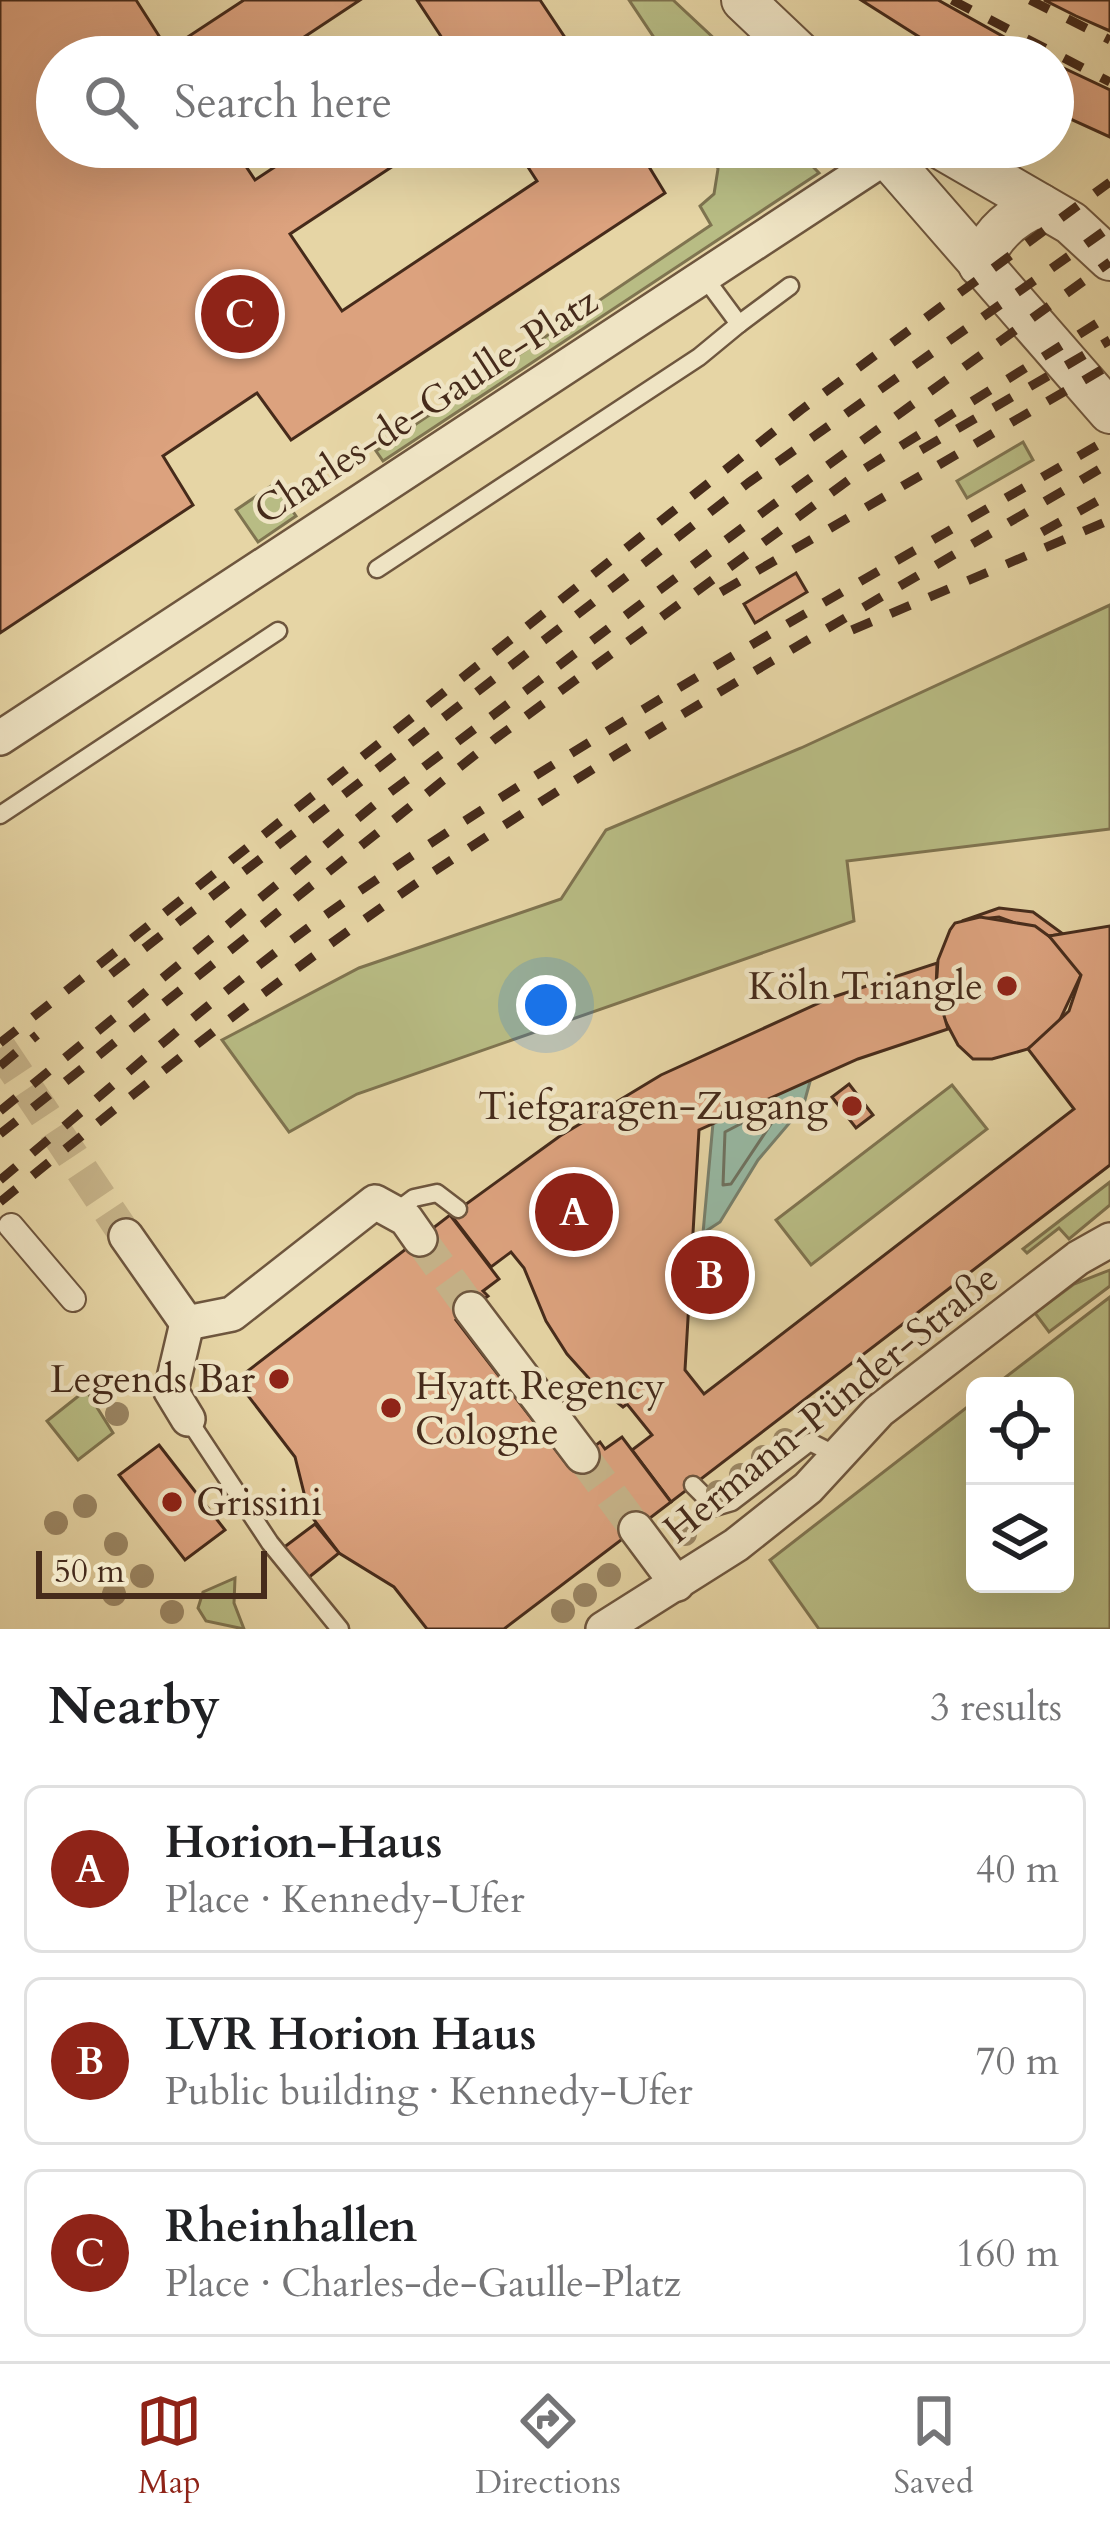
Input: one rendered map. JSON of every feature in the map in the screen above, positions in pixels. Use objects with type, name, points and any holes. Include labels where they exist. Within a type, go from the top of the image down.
[{"type":"street","points":[[743,0],[781,36]]},
{"type":"street","name":"Charles-de-Gaulle-Platz","points":[[0,738],[861,168]]},
{"type":"street","points":[[902,168],[980,265],[1110,412]]},
{"type":"street","points":[[976,168],[1071,223],[1110,259]]},
{"type":"street","points":[[980,265],[985,250],[1017,214],[1040,205]]},
{"type":"street","points":[[187,1323],[232,1314],[375,1202],[420,1239]]},
{"type":"street","points":[[11,1226],[73,1299]]},
{"type":"street","points":[[126,1236],[187,1323],[171,1391],[188,1419]]},
{"type":"street","name":"Hermann-Pünder-Straße","points":[[603,1629],[632,1606],[677,1584],[808,1489],[879,1411],[1078,1258],[1110,1240]]},
{"type":"street","points":[[471,1309],[582,1456]]},
{"type":"street","points":[[636,1529],[677,1584]]},
{"type":"lane","points":[[702,274],[739,324]]},
{"type":"lane","points":[[377,569],[699,357],[790,286]]},
{"type":"lane","points":[[0,815],[278,632]]},
{"type":"lane","points":[[394,1213],[424,1194],[437,1193],[458,1209]]},
{"type":"lane","points":[[188,1419],[270,1543],[340,1629]]},
{"type":"lane","points":[[693,1485],[715,1507],[732,1502],[810,1442],[838,1456]]},
{"type":"green space","points":[[629,0],[673,0],[712,36],[653,36]]},
{"type":"green space","points":[[814,168],[819,173],[383,461],[376,451],[711,225],[700,206],[714,194],[718,169]]},
{"type":"green space","points":[[1023,442],[1033,460],[967,498],[957,481]]},
{"type":"green space","points":[[274,484],[296,516],[258,542],[236,510]]},
{"type":"green space","points":[[1110,605],[1110,829],[847,861],[854,921],[357,1094],[289,1132],[222,1040],[359,968],[561,899],[606,830],[801,748]]},
{"type":"green space","points":[[952,1085],[987,1129],[811,1265],[776,1220]]},
{"type":"green space","points":[[1110,1182],[1110,1205],[1069,1239],[1059,1228],[1027,1253],[1023,1249]]},
{"type":"green space","points":[[1110,1270],[1110,1286],[1049,1332],[1035,1313],[1074,1284]]},
{"type":"green space","points":[[1110,1297],[1110,1629],[819,1629],[770,1560],[966,1408],[966,1593],[1074,1593],[1074,1377],[1006,1377]]},
{"type":"green space","points":[[86,1390],[113,1433],[78,1460],[47,1421]]},
{"type":"green space","points":[[235,1578],[234,1603],[244,1629],[206,1621],[198,1608],[203,1592]]},
{"type":"water","points":[[811,1078],[803,1107],[758,1160],[720,1222],[703,1233],[713,1123]]},
{"type":"building","points":[[0,0],[136,0],[159,36],[36,36],[36,168],[247,168],[255,180],[273,168],[390,168],[290,234],[342,311],[537,181],[529,168],[650,168],[665,193],[291,440],[257,393],[163,456],[193,505],[0,633]]},
{"type":"building","points":[[244,0],[360,0],[306,36],[189,36]]},
{"type":"building","points":[[417,0],[540,0],[564,36],[441,36]]},
{"type":"building","points":[[861,0],[938,0],[1002,36],[918,36]]},
{"type":"building","points":[[1044,0],[1110,0],[1110,31],[1076,16]]},
{"type":"building","points":[[1074,73],[1110,90],[1110,137],[1074,121]]},
{"type":"building","points":[[796,573],[807,592],[755,623],[744,604]]},
{"type":"building","points":[[999,908],[1033,912],[1063,934],[1049,936],[999,917],[962,921]]},
{"type":"building","name":"Köln Triangle","points":[[980,917],[1035,926],[1061,945],[1081,975],[1057,1026],[1028,1049],[992,1059],[973,1059],[958,1045],[939,1009],[936,989],[938,960],[950,930],[955,923]]},
{"type":"building","points":[[1110,926],[1110,1165],[671,1502],[632,1450],[652,1435],[627,1404],[623,1407],[593,1383],[567,1354],[546,1321],[524,1268],[511,1252],[491,1267],[451,1215],[560,1136],[661,1075],[830,998],[937,963],[936,989],[948,1029],[858,1059],[699,1130],[685,1370],[704,1394],[1074,1109],[1028,1049],[1069,1011],[1081,975],[1049,936]]},
{"type":"building","name":"Tiefgaragen-Zugang","points":[[849,1084],[873,1115],[856,1128],[832,1097]]},
{"type":"building","name":"Hyatt Regency Cologne","points":[[450,1215],[499,1279],[483,1291],[488,1296],[456,1320],[568,1466],[600,1442],[605,1449],[622,1437],[671,1502],[504,1629],[427,1629],[394,1587],[339,1553],[309,1513],[295,1457],[236,1380]]},
{"type":"building","name":"Grissini","points":[[159,1445],[225,1530],[185,1560],[119,1475]]},
{"type":"building","points":[[315,1524],[339,1553],[303,1582],[279,1551]]},
{"type":"tunnel","points":[[0,1048],[126,1236]]},
{"type":"tunnel","points":[[420,1239],[471,1309]]},
{"type":"tunnel","points":[[582,1456],[636,1529]]},
{"type":"railway","points":[[952,0],[1021,36]]},
{"type":"railway","points":[[1030,0],[1110,40]]},
{"type":"railway","points":[[1074,63],[1110,82]]},
{"type":"railway","points":[[0,1043],[801,410],[1110,182]]},
{"type":"railway","points":[[111,974],[748,483],[1110,227]]},
{"type":"railway","points":[[0,1111],[384,797],[770,507],[1110,262]]},
{"type":"railway","points":[[0,1134],[495,739],[861,471],[1110,315]]},
{"type":"railway","points":[[921,450],[1110,340]]},
{"type":"railway","points":[[721,592],[1110,365]]},
{"type":"railway","points":[[0,1180],[263,962],[446,833],[728,659],[1110,438]]},
{"type":"railway","points":[[0,1202],[253,1001],[411,887],[669,722],[1110,463]]},
{"type":"railway","points":[[1042,532],[1110,494]]},
{"type":"railway","points":[[852,630],[1110,520]]},
{"type":"railway","points":[[0,1066],[37,1035]]},
{"type":"place","name":"Rheinhallen","points":[[240,314]]},
{"type":"place","name":"Köln Triangle","points":[[1007,986]]},
{"type":"place","name":"Tiefgaragen-Zugang","points":[[852,1106]]},
{"type":"place","name":"Horion-Haus","points":[[574,1212]]},
{"type":"place","name":"LVR Horion Haus","points":[[710,1275]]},
{"type":"place","name":"Legends Bar","points":[[279,1379]]},
{"type":"place","name":"Hyatt Regency Cologne","points":[[391,1408]]},
{"type":"place","name":"Grissini","points":[[172,1502]]}]
